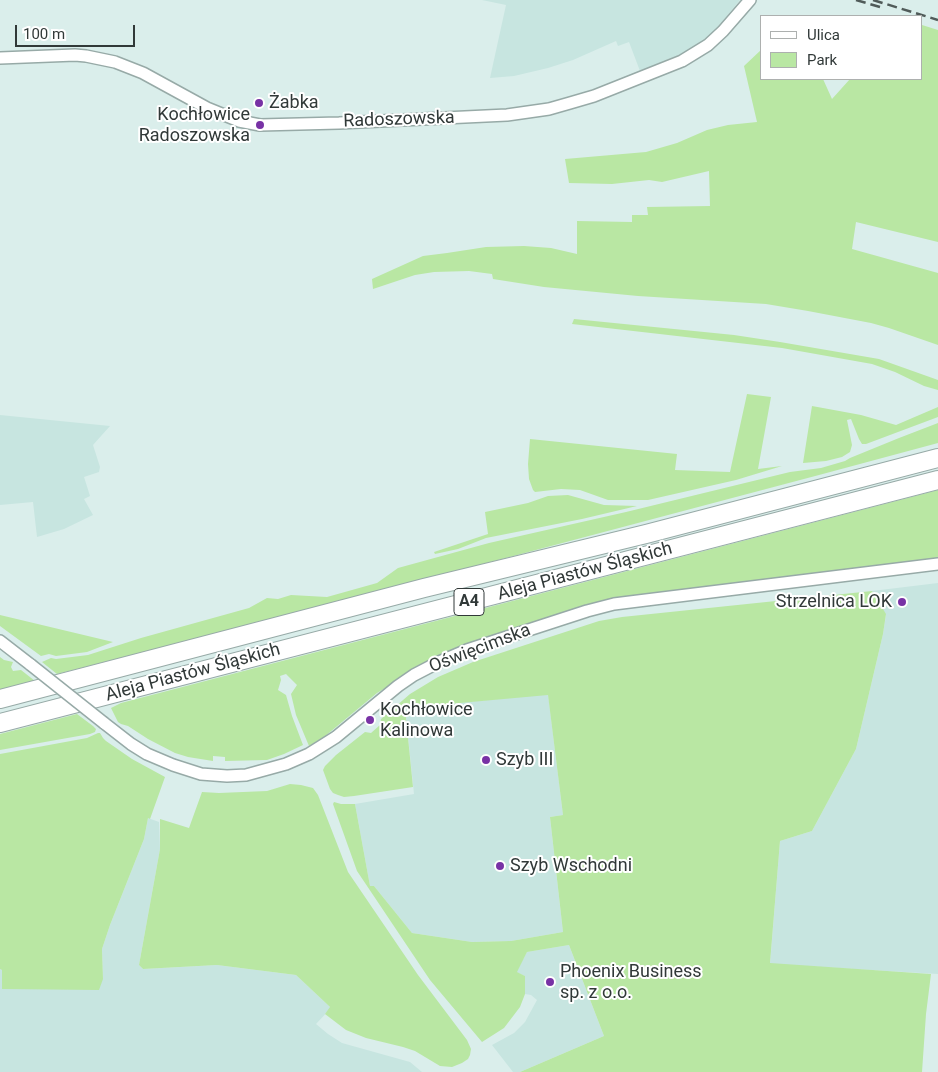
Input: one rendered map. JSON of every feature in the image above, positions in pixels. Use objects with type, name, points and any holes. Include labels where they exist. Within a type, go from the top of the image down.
[{"type":"highway","name":"Aleja Piastów Śląskich","points":[[0,699],[424,588],[646,534],[938,458]]},
{"type":"highway","name":"Aleja Piastów Śląskich","points":[[0,723],[938,480]]},
{"type":"street","name":"Radoszowska","points":[[0,58],[75,55],[114,62],[144,73],[207,108],[239,121],[260,124],[507,116],[549,109],[594,96],[682,60],[701,50],[715,39],[750,0]]},
{"type":"street","name":"Oświęcimska","points":[[0,641],[131,744],[147,754],[201,774],[246,775],[272,769],[309,754],[336,737],[398,686],[439,662],[467,650],[587,612],[629,602],[938,564]]},
{"type":"shaded area","points":[[482,0],[740,0],[717,28],[699,44],[679,55],[640,71],[629,42],[618,46],[616,41],[573,60],[548,68],[514,76],[490,78],[506,5]]},
{"type":"shaded area","points":[[0,415],[110,426],[93,445],[100,467],[99,472],[84,477],[90,496],[84,499],[93,515],[64,529],[37,537],[33,502],[0,505]]},
{"type":"shaded area","points":[[938,583],[938,974],[770,964],[780,841],[812,831],[856,749],[886,615],[872,591]]},
{"type":"shaded area","points":[[548,694],[563,815],[550,817],[563,932],[511,941],[472,942],[412,933],[374,886],[370,886],[355,804],[414,794],[405,708]]},
{"type":"shaded area","points":[[148,818],[159,822],[160,849],[139,965],[143,969],[217,965],[296,975],[331,1008],[316,1024],[328,1034],[342,1043],[410,1062],[422,1072],[0,1072],[0,969],[2,970],[2,989],[103,979],[102,949],[144,839]]},
{"type":"shaded area","points":[[569,945],[604,1036],[520,1072],[513,1072],[492,1045],[514,1033],[525,1022],[537,1000],[531,995],[525,994],[525,976],[516,972],[527,952]]},
{"type":"green space","points":[[923,25],[938,30],[938,242],[856,222],[852,249],[938,273],[938,345],[871,323],[766,304],[638,296],[544,287],[493,279],[492,274],[469,271],[434,272],[415,275],[373,289],[372,279],[423,256],[486,247],[524,246],[551,248],[577,254],[577,221],[632,222],[632,215],[648,215],[647,207],[710,206],[709,171],[662,182],[649,180],[612,184],[569,183],[565,159],[646,152],[677,143],[707,130],[728,125],[757,122],[744,66],[760,51],[760,80],[823,80],[832,99],[849,80],[923,80]]},
{"type":"green space","points":[[574,319],[734,335],[879,359],[938,380],[938,390],[872,364],[782,348],[572,324]]},
{"type":"green space","points":[[747,394],[771,397],[758,469],[782,466],[736,480],[648,500],[608,500],[580,490],[561,489],[535,492],[533,490],[529,479],[528,464],[530,439],[677,454],[675,470],[730,472]]},
{"type":"green space","points":[[812,406],[861,415],[896,425],[938,407],[938,417],[866,444],[862,444],[859,439],[851,419],[847,420],[852,445],[850,452],[842,457],[826,461],[803,463]]},
{"type":"green space","points":[[938,423],[938,443],[819,475],[336,603],[57,674],[42,662],[51,658],[88,655],[249,608],[267,598],[278,599],[291,595],[327,597],[377,583],[398,568],[489,543],[790,472],[821,468],[845,461]]},
{"type":"green space","points":[[938,490],[938,559],[651,595],[422,666],[377,693],[324,737],[309,746],[296,715],[291,694],[297,685],[286,674],[280,676],[281,680],[278,690],[286,695],[303,745],[267,760],[225,761],[225,757],[213,756],[213,761],[175,753],[118,722],[111,708],[121,703]]},
{"type":"green space","points":[[568,495],[604,505],[637,506],[486,538],[458,549],[435,554],[434,552],[488,534],[485,512],[528,503],[548,496]]},
{"type":"green space","points":[[872,591],[886,614],[856,749],[812,831],[780,841],[770,963],[931,974],[922,1072],[520,1072],[604,1036],[569,945],[527,952],[517,972],[525,976],[525,994],[520,1007],[504,1028],[482,1042],[430,980],[357,871],[333,804],[334,802],[355,804],[370,886],[374,886],[412,933],[472,942],[511,941],[563,932],[550,817],[563,815],[548,695],[405,708],[413,787],[344,797],[333,793],[330,789],[323,770],[325,766],[365,732],[371,733],[380,725],[381,719],[410,694],[438,677],[473,662],[599,621]]},
{"type":"green space","points":[[0,615],[113,642],[87,652],[41,656],[0,626]]},
{"type":"green space","points":[[0,657],[13,662],[11,667],[13,671],[21,670],[35,681],[0,690]]},
{"type":"green space","points":[[77,714],[96,729],[95,732],[0,750],[0,734]]},
{"type":"green space","points":[[98,733],[132,759],[165,777],[150,819],[148,818],[144,839],[102,949],[103,979],[99,990],[2,989],[2,970],[0,969],[0,754],[87,738]]},
{"type":"green space","points":[[290,784],[313,788],[318,795],[348,872],[418,975],[467,1040],[471,1049],[470,1055],[462,1063],[452,1067],[440,1066],[415,1051],[366,1038],[346,1030],[325,1014],[330,1007],[296,975],[217,965],[143,969],[139,965],[160,849],[160,819],[189,828],[202,792],[267,791]]},
{"type":"railway","points":[[856,0],[880,7]]},
{"type":"railway","points":[[873,0],[922,15]]},
{"type":"railway","points":[[923,15],[938,20]]},
{"type":"place","name":"Żabka","points":[[259,103]]},
{"type":"place","name":"Kochłowice Radoszowska","points":[[260,125]]},
{"type":"place","name":"Strzelnica LOK","points":[[902,602]]},
{"type":"place","name":"Kochłowice Kalinowa","points":[[370,720]]},
{"type":"place","name":"Szyb III","points":[[486,760]]},
{"type":"place","name":"Szyb Wschodni","points":[[500,866]]},
{"type":"place","name":"Phoenix Business sp. z o.o.","points":[[550,982]]}]
